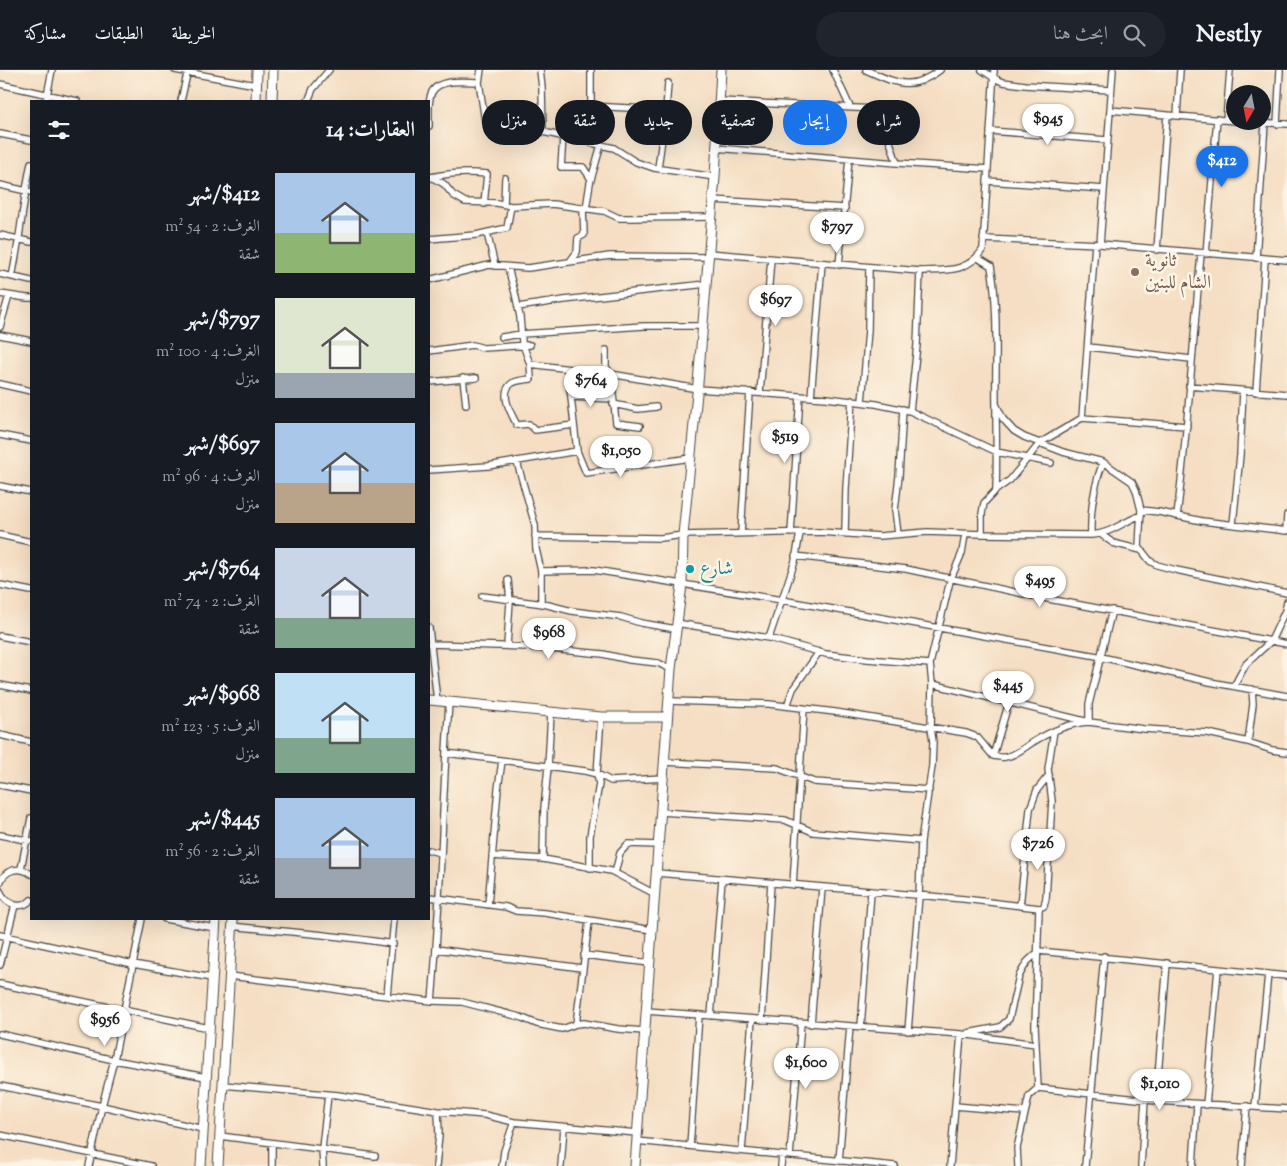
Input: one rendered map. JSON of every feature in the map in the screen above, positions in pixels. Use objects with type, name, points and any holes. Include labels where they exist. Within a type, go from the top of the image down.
[{"type":"street","points":[[47,98],[52,70]]},
{"type":"street","points":[[175,70],[256,86]]},
{"type":"street","points":[[256,100],[257,70]]},
{"type":"street","points":[[272,100],[273,70]]},
{"type":"street","points":[[308,100],[313,89],[329,70]]},
{"type":"street","points":[[481,70],[479,82],[482,102]]},
{"type":"street","points":[[540,70],[543,132],[555,135]]},
{"type":"street","points":[[591,70],[591,100]]},
{"type":"street","points":[[719,100],[721,70]]},
{"type":"street","points":[[833,70],[850,107]]},
{"type":"street","points":[[866,70],[879,72],[892,81],[904,84],[919,82],[940,70]]},
{"type":"street","points":[[982,70],[994,78],[1025,85],[1111,90]]},
{"type":"street","points":[[430,280],[489,266],[528,268],[571,260],[610,256],[708,255],[920,271],[952,270],[968,265],[978,258],[983,249],[994,70]]},
{"type":"street","points":[[1082,418],[1097,244],[1104,189],[1113,70]]},
{"type":"street","points":[[1177,116],[1180,70]]},
{"type":"street","points":[[1229,85],[1230,70]]},
{"type":"street","points":[[1277,124],[1280,70]]},
{"type":"street","points":[[181,100],[187,71]]},
{"type":"street","points":[[430,100],[433,88],[440,84],[479,82]]},
{"type":"street","points":[[0,84],[47,98],[67,100]]},
{"type":"street","points":[[667,100],[668,84]]},
{"type":"street","points":[[773,103],[875,109],[886,130],[897,163]]},
{"type":"street","points":[[1110,110],[1226,120]]},
{"type":"street","points":[[1157,250],[1168,115]]},
{"type":"street","points":[[1177,516],[1187,426],[1191,359],[1204,254],[1217,119]]},
{"type":"street","points":[[1271,124],[1287,124]]},
{"type":"street","points":[[1256,258],[1265,130]]},
{"type":"street","points":[[990,131],[1108,140]]},
{"type":"street","points":[[0,134],[30,140]]},
{"type":"street","points":[[563,145],[561,167],[583,167],[591,179]]},
{"type":"street","points":[[571,260],[577,252],[578,238],[584,235],[584,208],[601,145],[614,148],[636,162],[658,168],[714,176]]},
{"type":"street","points":[[658,168],[661,145]]},
{"type":"street","points":[[635,1166],[667,717],[682,585],[683,535],[698,389],[716,145]]},
{"type":"street","points":[[716,148],[988,169]]},
{"type":"street","points":[[839,264],[849,159]]},
{"type":"street","points":[[12,277],[30,172]]},
{"type":"street","points":[[430,177],[461,173],[486,174],[484,204]]},
{"type":"street","points":[[430,177],[444,184],[453,195],[465,202],[511,206],[552,204],[604,211],[619,218],[711,217]]},
{"type":"street","points":[[504,204],[505,178]]},
{"type":"street","points":[[987,181],[1104,189]]},
{"type":"street","points":[[0,185],[28,191]]},
{"type":"street","points":[[712,200],[845,208]]},
{"type":"street","points":[[430,239],[487,233],[507,228],[511,206]]},
{"type":"street","points":[[487,233],[495,266]]},
{"type":"street","points":[[0,235],[30,242]]},
{"type":"street","points":[[983,239],[1097,244],[1287,260]]},
{"type":"street","points":[[978,258],[991,266],[996,314],[996,490]]},
{"type":"street","points":[[760,393],[771,259]]},
{"type":"street","points":[[1256,392],[1265,259]]},
{"type":"street","points":[[811,397],[822,263]]},
{"type":"street","points":[[862,402],[868,330],[869,267]]},
{"type":"street","points":[[508,268],[518,307],[523,346],[530,364],[531,379],[512,383],[507,389],[507,408],[518,425],[529,424],[535,430],[574,425]]},
{"type":"street","points":[[910,411],[917,345],[920,271]]},
{"type":"street","points":[[0,274],[30,281]]},
{"type":"street","points":[[518,307],[706,284]]},
{"type":"street","points":[[0,294],[30,298]]},
{"type":"street","points":[[0,327],[9,296]]},
{"type":"street","points":[[502,337],[521,334],[644,326],[703,326]]},
{"type":"street","points":[[0,335],[30,342]]},
{"type":"street","points":[[430,351],[473,345],[483,348],[530,345]]},
{"type":"street","points":[[1088,348],[1191,359]]},
{"type":"street","points":[[606,350],[606,367],[611,374],[616,423],[640,426]]},
{"type":"street","points":[[530,364],[611,374],[698,389],[852,400],[902,409],[997,452],[1051,464]]},
{"type":"street","points":[[568,370],[577,451],[586,473],[691,458]]},
{"type":"street","points":[[463,378],[466,405]]},
{"type":"street","points":[[430,382],[476,378]]},
{"type":"street","points":[[0,384],[30,391]]},
{"type":"street","points":[[1189,386],[1287,394]]},
{"type":"street","points":[[1234,524],[1243,391]]},
{"type":"street","points":[[741,533],[750,392]]},
{"type":"street","points":[[791,533],[800,396]]},
{"type":"street","points":[[571,397],[613,402],[638,409],[656,407]]},
{"type":"street","points":[[845,534],[852,400]]},
{"type":"street","points":[[996,404],[1003,419],[1014,431],[1063,452],[1103,462],[1132,482],[1136,490],[1141,512],[1139,547],[1150,561],[1157,565],[1287,593]]},
{"type":"street","points":[[898,534],[895,510],[902,409]]},
{"type":"street","points":[[982,534],[984,503],[996,490],[1010,480],[1040,443],[1082,418],[1187,426]]},
{"type":"street","points":[[0,435],[30,441]]},
{"type":"street","points":[[430,470],[488,466],[577,451]]},
{"type":"street","points":[[517,462],[535,525],[536,549],[541,571],[541,604]]},
{"type":"street","points":[[1091,535],[1094,490],[1103,462]]},
{"type":"street","points":[[0,486],[30,492]]},
{"type":"street","points":[[535,536],[661,538],[683,535],[741,533],[880,536],[927,532],[1102,535],[1141,512],[1287,531],[1287,515]]},
{"type":"street","points":[[769,638],[796,556],[800,533]]},
{"type":"street","points":[[908,1031],[919,896],[921,841],[930,790],[933,750],[930,664],[952,578],[962,553],[965,534]]},
{"type":"street","points":[[0,535],[30,542]]},
{"type":"street","points":[[1102,535],[1113,543],[1141,550]]},
{"type":"street","points":[[796,556],[906,569],[1038,597],[1287,644]]},
{"type":"street","points":[[541,571],[594,570],[782,600],[1101,657],[1287,696]]},
{"type":"street","points":[[507,646],[510,601],[508,580]]},
{"type":"street","points":[[0,585],[30,591]]},
{"type":"street","points":[[482,596],[676,626],[769,638],[819,652],[867,659],[930,664]]},
{"type":"street","points":[[1234,686],[1246,664],[1271,641],[1282,619],[1287,602]]},
{"type":"street","points":[[1089,722],[1089,704],[1112,610]]},
{"type":"street","points":[[0,636],[30,642]]},
{"type":"street","points":[[667,717],[601,718],[433,700],[430,644],[507,646],[603,654],[630,660],[658,663],[671,669]]},
{"type":"street","points":[[786,706],[793,689],[819,652]]},
{"type":"street","points":[[932,684],[1089,722],[1208,734],[1287,752]]},
{"type":"street","points":[[0,685],[30,691]]},
{"type":"street","points":[[1248,742],[1253,704],[1252,689]]},
{"type":"street","points":[[669,700],[804,708],[966,733],[977,736],[993,756],[1005,757],[1075,722],[1089,722]]},
{"type":"street","points":[[993,756],[1008,702]]},
{"type":"street","points":[[432,1001],[449,703]]},
{"type":"street","points":[[793,885],[804,708]]},
{"type":"street","points":[[543,860],[544,808],[551,713]]},
{"type":"street","points":[[590,868],[590,836],[599,784],[597,774],[601,718]]},
{"type":"street","points":[[656,873],[964,899],[1039,908],[1044,906],[1046,898],[1052,801],[1048,769],[1054,731]]},
{"type":"street","points":[[0,735],[30,742]]},
{"type":"street","points":[[446,753],[597,774],[611,781],[664,778]]},
{"type":"street","points":[[488,905],[502,761]]},
{"type":"street","points":[[665,762],[777,768],[814,782],[930,790]]},
{"type":"street","points":[[1020,906],[1030,809],[1037,790],[1049,775]]},
{"type":"street","points":[[0,785],[30,791]]},
{"type":"street","points":[[661,812],[784,820],[813,832],[921,841]]},
{"type":"street","points":[[0,834],[29,840],[21,869]]},
{"type":"street","points":[[615,873],[620,853],[628,844],[659,845]]},
{"type":"street","points":[[430,850],[440,853]]},
{"type":"street","points":[[492,856],[543,860],[615,873],[655,894]]},
{"type":"street","points":[[0,883],[5,874],[10,871],[21,869],[30,874]]},
{"type":"street","points":[[711,1016],[722,879]]},
{"type":"street","points":[[762,1020],[771,883]]},
{"type":"street","points":[[812,1024],[822,888]]},
{"type":"street","points":[[0,891],[3,898],[14,905],[22,905],[30,901]]},
{"type":"street","points":[[861,1027],[871,892]]},
{"type":"street","points":[[430,897],[652,930]]},
{"type":"street","points":[[0,965],[3,936],[14,905]]},
{"type":"street","points":[[1038,1088],[1035,1026],[1039,908]]},
{"type":"street","points":[[90,1166],[102,1106],[114,1060],[142,920]]},
{"type":"street","points":[[178,920],[216,923],[201,1166]]},
{"type":"street","points":[[387,996],[394,920]]},
{"type":"street","points":[[576,1024],[589,921]]},
{"type":"street","points":[[218,1166],[233,922],[284,932],[347,936],[393,944]]},
{"type":"street","points":[[3,936],[133,964],[212,978]]},
{"type":"street","points":[[436,949],[582,968]]},
{"type":"street","points":[[961,1034],[1000,1027],[1008,1018],[1018,976],[1027,962],[1039,951],[1104,956],[1287,976]]},
{"type":"street","points":[[584,955],[650,963]]},
{"type":"street","points":[[1085,1166],[1104,956]]},
{"type":"street","points":[[1156,1101],[1167,963]]},
{"type":"street","points":[[1206,1105],[1218,968]]},
{"type":"street","points":[[1255,1106],[1268,974]]},
{"type":"street","points":[[229,976],[387,996],[462,1002],[481,1006],[537,1024],[562,1029],[584,1023],[644,1031]]},
{"type":"street","points":[[0,984],[209,1028]]},
{"type":"street","points":[[646,1011],[961,1034],[1036,1044]]},
{"type":"street","points":[[690,1146],[699,1015]]},
{"type":"street","points":[[742,1151],[752,1019]]},
{"type":"street","points":[[790,1156],[801,1023]]},
{"type":"street","points":[[839,1161],[850,1026]]},
{"type":"street","points":[[0,1034],[114,1060],[206,1077]]},
{"type":"street","points":[[950,1166],[961,1034]]},
{"type":"street","points":[[223,1085],[328,1095],[438,1111],[485,1115],[514,1122],[564,1127],[690,1146],[895,1166]]},
{"type":"street","points":[[0,1086],[102,1106],[203,1129]]},
{"type":"street","points":[[1018,1166],[1017,1148],[1028,1096],[1038,1088],[1156,1101],[1287,1109]]},
{"type":"street","points":[[323,1166],[322,1148],[328,1095]]},
{"type":"street","points":[[1141,1166],[1145,1100]]},
{"type":"street","points":[[1193,1166],[1197,1104]]},
{"type":"street","points":[[955,1106],[1024,1112]]},
{"type":"street","points":[[1242,1166],[1247,1106]]},
{"type":"street","points":[[436,1166],[439,1135],[438,1111]]},
{"type":"street","points":[[502,1166],[504,1151],[514,1122]]},
{"type":"street","points":[[561,1166],[564,1127]]},
{"type":"street","points":[[0,1135],[150,1166]]},
{"type":"street","points":[[220,1136],[375,1156]]},
{"type":"street","points":[[272,1143],[272,1166]]},
{"type":"street","points":[[781,1166],[782,1155]]},
{"type":"place","name":"ثانوية الشام للبنين","points":[[1135,272]]},
{"type":"place","name":"شارع","points":[[690,569]]}]
